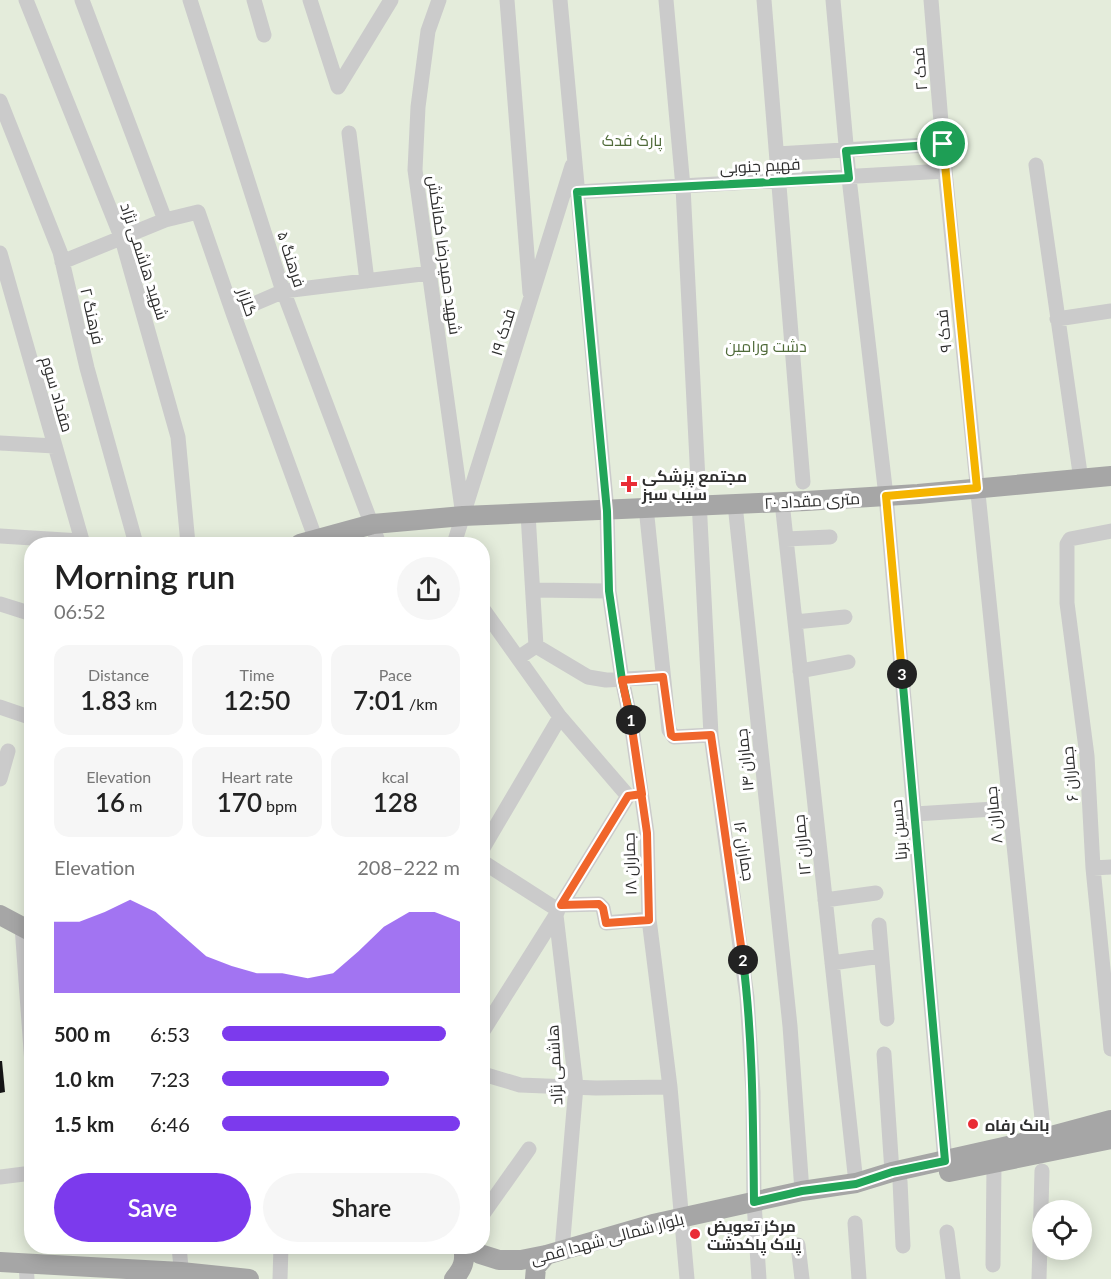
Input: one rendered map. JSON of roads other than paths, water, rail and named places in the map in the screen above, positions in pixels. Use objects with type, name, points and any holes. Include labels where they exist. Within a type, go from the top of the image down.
[{"type":"main road","name":"۲۰ متری مقداد","points":[[326,537],[373,524],[463,516],[607,511],[646,507],[886,496],[1111,476]]},
{"type":"main road","points":[[0,915],[24,927]]},
{"type":"main road","name":"بلوار شمالی شهدا قمی","points":[[896,1177],[945,1161],[1111,1120]]},
{"type":"main road","name":"بلوار شمالی شهدا قمی","points":[[480,1254],[499,1260],[521,1260],[681,1218],[802,1191],[994,1164],[1111,1139]]},
{"type":"main road","points":[[535,1279],[536,1267],[554,1253]]},
{"type":"main road","points":[[454,1279],[462,1270],[466,1254]]},
{"type":"main road","points":[[0,1262],[26,1271],[249,1279]]},
{"type":"street","name":"شهید هاشمی نژاد","points":[[26,0],[122,239],[178,437],[187,537]]},
{"type":"street","points":[[82,0],[165,220]]},
{"type":"street","name":"فرهنگ ۵","points":[[190,0],[284,291],[377,537]]},
{"type":"street","points":[[254,0],[264,35]]},
{"type":"street","points":[[310,0],[338,87],[391,0]]},
{"type":"street","name":"شهید حمیدرضا کمانکش","points":[[439,0],[428,31],[418,107],[415,170],[463,516]]},
{"type":"street","points":[[507,0],[530,301]]},
{"type":"street","name":"جماران ۱۸","points":[[560,0],[607,511],[609,591],[622,680],[631,722],[635,795],[647,833],[649,920],[670,1087],[687,1279]]},
{"type":"street","name":"جماران ۱۶","points":[[666,0],[683,187],[711,735],[747,997],[753,1092],[754,1202],[759,1279]]},
{"type":"street","points":[[764,0],[803,482]]},
{"type":"street","name":"حسین برنا","points":[[833,0],[846,151],[886,496],[945,1161]]},
{"type":"street","name":"فدک ۲","points":[[931,0],[945,171]]},
{"type":"street","name":"فرهنگ ۲","points":[[0,101],[60,252],[87,368],[134,537]]},
{"type":"street","points":[[349,133],[367,281]]},
{"type":"street","name":"فهیم جنوبی","points":[[777,154],[943,144]]},
{"type":"street","name":"فدک ۱۹","points":[[456,537],[575,158]]},
{"type":"street","points":[[1036,165],[1081,480]]},
{"type":"street","name":"فهیم جنوبی","points":[[577,192],[945,171]]},
{"type":"street","name":"فدک ۹","points":[[945,171],[977,488]]},
{"type":"street","name":"گلزار","points":[[62,262],[165,220],[198,212],[306,537]]},
{"type":"street","name":"مقداد سوم","points":[[0,253],[80,537]]},
{"type":"street","points":[[233,313],[284,291],[430,273]]},
{"type":"street","points":[[1057,319],[1111,311]]},
{"type":"street","points":[[0,443],[55,446]]},
{"type":"street","name":"جماران ۸","points":[[977,488],[1044,1138]]},
{"type":"street","name":"جماران ۱۲","points":[[782,502],[856,1184]]},
{"type":"street","name":"جماران ۱۴","points":[[735,504],[790,1026],[802,1191]]},
{"type":"street","points":[[646,507],[671,735],[674,737],[711,735]]},
{"type":"street","points":[[528,514],[536,646]]},
{"type":"street","name":"جماران ۶","points":[[1111,531],[1070,538],[1067,544],[1067,603],[1087,756],[1094,868],[1111,1049]]},
{"type":"street","points":[[0,536],[24,538]]},
{"type":"street","points":[[786,539],[830,537]]},
{"type":"street","points":[[534,590],[609,591]]},
{"type":"street","points":[[0,604],[24,612]]},
{"type":"street","points":[[795,622],[845,617]]},
{"type":"street","points":[[490,619],[560,717],[635,795],[558,910],[490,1020]]},
{"type":"street","points":[[536,646],[588,676],[606,680],[663,677]]},
{"type":"street","points":[[518,658],[536,646]]},
{"type":"street","points":[[800,671],[848,662]]},
{"type":"street","points":[[0,707],[24,715]]},
{"type":"street","points":[[490,836],[560,717]]},
{"type":"street","points":[[0,779],[8,751]]},
{"type":"street","points":[[915,814],[1010,808]]},
{"type":"street","points":[[490,866],[558,910],[599,904],[603,908],[606,923],[649,920]]},
{"type":"street","points":[[1094,868],[1111,867]]},
{"type":"street","points":[[825,900],[876,892]]},
{"type":"street","name":"هاشمی نژاد","points":[[554,1253],[576,1086],[558,910]]},
{"type":"street","points":[[879,925],[887,1019]]},
{"type":"street","points":[[832,963],[881,956]]},
{"type":"street","points":[[884,1054],[903,1246]]},
{"type":"street","points":[[490,1076],[520,1085],[596,1088],[670,1087]]},
{"type":"street","points":[[490,1204],[529,1149]]},
{"type":"street","points":[[993,1265],[994,1164]]},
{"type":"street","points":[[1039,1279],[1042,1171]]},
{"type":"street","points":[[0,1177],[24,1174]]},
{"type":"street","points":[[855,1223],[859,1279]]},
{"type":"street","points":[[947,1232],[953,1279]]},
{"type":"street","points":[[798,1245],[802,1279]]},
{"type":"street","points":[[180,1254],[181,1276]]},
{"type":"street","points":[[280,1279],[281,1254]]},
{"type":"place","name":"مجتمع پزشکی سیب سبز","points":[[629,484]]},
{"type":"place","name":"بانک رفاه","points":[[973,1124]]},
{"type":"place","name":"مرکز تعویض پلاک پاکدشت","points":[[695,1234]]},
{"type":"park label","name":"پارک فدک","points":[[632,139]]},
{"type":"park label","name":"دشت ورامین","points":[[766,345]]}]
